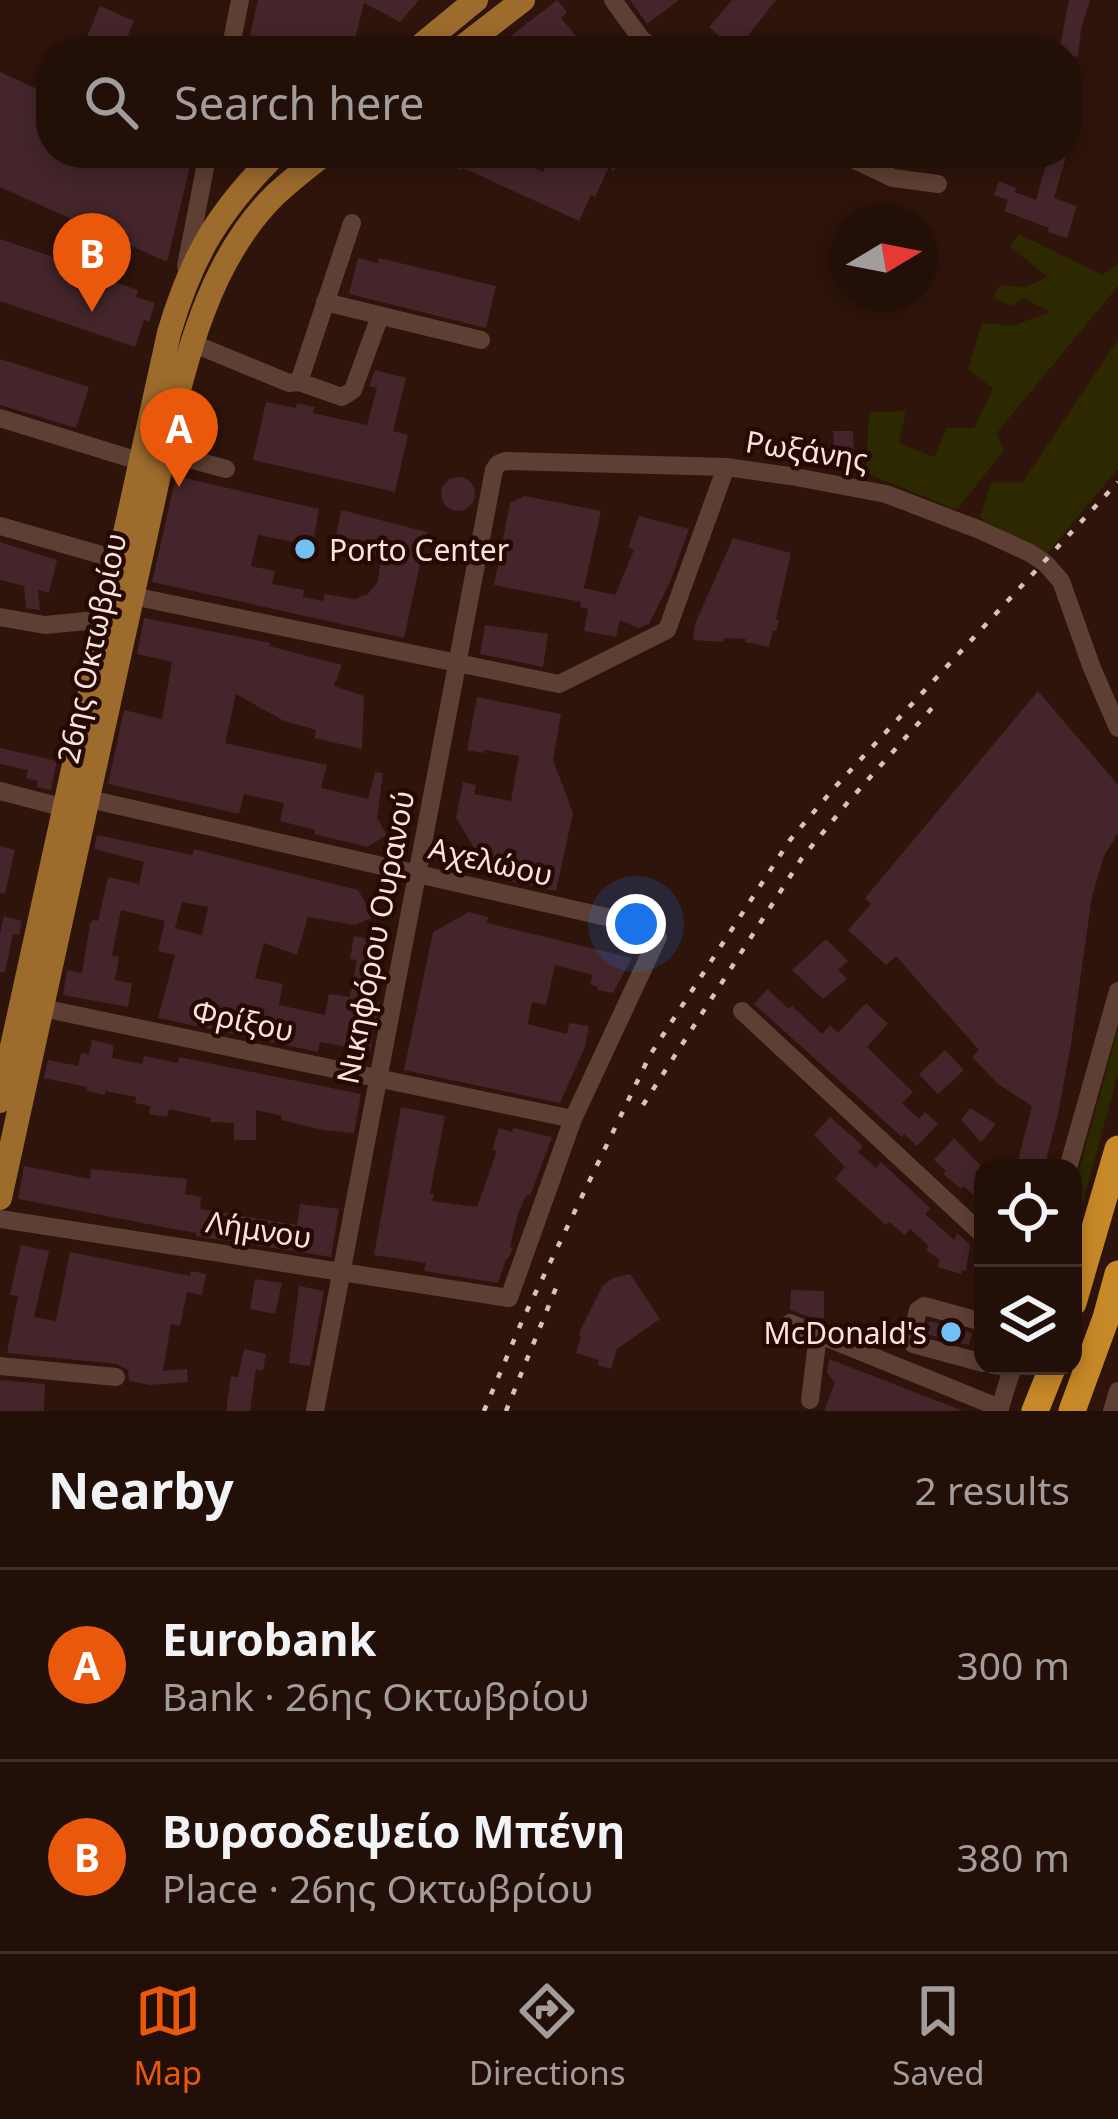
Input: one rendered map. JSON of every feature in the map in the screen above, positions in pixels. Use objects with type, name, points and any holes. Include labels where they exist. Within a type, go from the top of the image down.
[{"type":"highway","points":[[1082,1273],[1118,1149]]},
{"type":"highway","points":[[1072,1411],[1118,1274]]},
{"type":"highway","points":[[1035,1411],[1049,1375]]},
{"type":"main road","points":[[432,36],[476,0]]},
{"type":"main road","points":[[476,36],[523,0]]},
{"type":"main road","name":"26ης Οκτωβρίου","points":[[0,1198],[89,799],[123,594],[153,457],[169,333],[183,286],[211,232],[262,168]]},
{"type":"main road","name":"26ης Οκτωβρίου","points":[[0,1101],[107,619],[123,594],[119,560],[208,300],[243,235],[301,168]]},
{"type":"street","points":[[233,36],[240,0]]},
{"type":"street","points":[[613,0],[639,36]]},
{"type":"street","points":[[183,286],[205,168]]},
{"type":"street","points":[[872,168],[893,178],[938,184]]},
{"type":"street","points":[[299,382],[352,223]]},
{"type":"street","points":[[325,302],[481,340]]},
{"type":"street","points":[[192,343],[289,383],[339,396],[350,394],[380,316]]},
{"type":"street","points":[[0,418],[153,457],[226,469]]},
{"type":"street","name":"Ρωξάνης","points":[[494,473],[505,461],[725,467],[886,494],[980,530],[1030,553],[1061,581],[1118,728]]},
{"type":"street","points":[[123,594],[559,684],[667,630],[725,467]]},
{"type":"street","name":"Νικηφόρου Ουρανού","points":[[315,1411],[494,473]]},
{"type":"street","points":[[0,526],[119,560]]},
{"type":"street","points":[[0,617],[45,625],[107,619]]},
{"type":"street","points":[[0,791],[64,808]]},
{"type":"street","name":"Αχελώου","points":[[89,799],[650,927],[657,933],[657,943],[573,1119]]},
{"type":"street","points":[[1071,1159],[1118,991]]},
{"type":"street","name":"Φρίξου","points":[[42,1008],[573,1119]]},
{"type":"street","points":[[742,1011],[974,1227]]},
{"type":"street","name":"Λήμνου","points":[[0,1219],[508,1298],[573,1119]]},
{"type":"street","points":[[974,1320],[924,1306],[918,1310],[911,1340],[974,1361]]},
{"type":"street","points":[[790,1323],[1000,1410],[1005,1375]]},
{"type":"street","points":[[810,1400],[818,1334]]},
{"type":"street","points":[[0,1366],[116,1377]]},
{"type":"street","points":[[1112,1411],[1118,1390]]},
{"type":"shaded area","points":[[1019,234],[1102,275],[1118,263],[1118,286],[996,434],[1004,450],[957,510],[866,473],[869,412],[906,411],[899,443],[935,457],[946,428],[974,428],[993,388],[968,369],[982,323],[1012,326],[1051,312],[1024,299],[1011,306],[993,298],[1000,285],[1026,287],[1048,277],[1010,247]]},
{"type":"shaded area","points":[[1118,339],[1118,469],[1046,555],[980,518],[991,482],[1022,483]]},
{"type":"shaded area","points":[[1118,1028],[1118,1075],[1082,1205],[1082,1159]]},
{"type":"building","points":[[258,0],[419,0],[400,22],[364,3],[356,36],[250,35]]},
{"type":"building","points":[[557,0],[567,12],[561,18],[576,36],[510,36]]},
{"type":"building","points":[[630,0],[679,0],[647,24]]},
{"type":"building","points":[[732,0],[776,0],[748,36],[719,36],[709,27]]},
{"type":"building","points":[[1069,0],[1090,0],[1080,36],[1062,36]]},
{"type":"building","points":[[100,6],[134,21],[128,36],[87,36]]},
{"type":"building","points":[[0,72],[36,88],[36,168],[190,168],[167,262],[0,187]]},
{"type":"building","points":[[463,168],[543,172],[545,168],[609,168],[579,221]]},
{"type":"building","points":[[1045,168],[1063,168],[1054,198],[1077,206],[1067,238],[1004,211],[1008,200],[994,195],[999,181],[1036,200]]},
{"type":"building","points":[[0,239],[101,273],[100,277],[138,290],[136,297],[155,303],[135,347],[0,301]]},
{"type":"building","points":[[358,258],[378,263],[379,258],[496,286],[486,328],[349,294]]},
{"type":"building","points":[[0,359],[89,387],[76,428],[0,405]]},
{"type":"building","points":[[375,370],[406,378],[393,431],[408,435],[395,492],[253,460],[266,402],[315,407],[313,413],[367,425],[377,388],[369,386]]},
{"type":"building","points":[[833,431],[853,431],[854,461],[828,462]]},
{"type":"building","points":[[176,476],[319,509],[313,543],[258,535],[251,566],[275,571],[272,584],[304,590],[303,597],[323,601],[325,594],[355,599],[368,594],[378,581],[380,565],[374,551],[357,540],[336,536],[341,510],[427,532],[404,638],[152,582]]},
{"type":"building","points":[[458,477],[470,482],[475,494],[470,506],[458,511],[446,506],[441,494],[446,482]]},
{"type":"building","points":[[525,496],[601,511],[584,588],[615,595],[634,550],[628,547],[639,516],[689,529],[649,624],[638,628],[620,620],[616,637],[584,631],[588,609],[580,607],[581,602],[494,585],[510,503]]},
{"type":"building","points":[[733,538],[791,553],[769,647],[746,639],[693,640],[695,624]]},
{"type":"building","points":[[0,542],[57,560],[49,593],[38,590],[40,610],[26,608],[24,586],[0,580]]},
{"type":"building","points":[[144,618],[271,643],[269,646],[342,665],[334,686],[364,696],[362,749],[314,738],[316,730],[284,721],[236,694],[225,743],[327,765],[321,788],[368,799],[375,772],[383,773],[377,818],[387,835],[367,847],[280,821],[284,803],[244,794],[239,814],[108,784],[124,710],[162,719],[172,662],[137,654]]},
{"type":"building","points":[[485,625],[548,634],[543,667],[480,654]]},
{"type":"building","points":[[1038,691],[1118,785],[1118,833],[1104,856],[1092,896],[1071,1044],[1046,1159],[1018,1159],[1032,1106],[998,1084],[972,1057],[979,1050],[896,956],[886,965],[848,930],[871,904],[865,898]]},
{"type":"building","points":[[477,697],[561,714],[553,760],[573,813],[556,891],[492,877],[456,818],[463,782],[476,785],[474,794],[511,801],[519,756],[467,750]]},
{"type":"building","points":[[0,748],[57,761],[51,790],[26,778],[28,770],[0,764]]},
{"type":"building","points":[[97,835],[192,855],[194,849],[358,890],[374,917],[355,925],[308,917],[297,955],[264,943],[255,978],[283,984],[279,1005],[325,1015],[329,994],[350,997],[357,960],[350,959],[354,936],[385,942],[370,1051],[320,1042],[318,1052],[158,1018],[175,955],[158,951],[165,921],[121,910],[112,955],[119,957],[115,980],[132,983],[128,1007],[63,995],[67,970],[82,973],[90,924],[98,921],[108,877],[139,884],[144,862],[94,849]],"holes":[[[182,902],[208,907],[202,935],[175,928]]]},
{"type":"building","points":[[0,846],[15,850],[5,894],[0,893]]},
{"type":"building","points":[[469,912],[488,917],[487,923],[632,958],[613,993],[590,984],[593,975],[555,965],[546,1005],[532,1002],[528,1024],[567,1034],[569,1023],[589,1026],[585,1047],[560,1103],[404,1070],[433,932]]},
{"type":"building","points":[[4,916],[22,921],[19,935],[13,934],[5,972],[0,972],[0,933]]},
{"type":"building","points":[[826,939],[848,961],[838,970],[847,979],[823,999],[792,970]]},
{"type":"building","points":[[767,989],[822,1034],[830,1025],[838,1033],[866,1003],[888,1024],[867,1047],[913,1092],[902,1103],[919,1119],[925,1112],[938,1124],[917,1146],[904,1134],[902,1137],[754,1004]]},
{"type":"building","points":[[92,1040],[114,1045],[112,1058],[142,1064],[144,1056],[178,1063],[179,1057],[361,1094],[354,1133],[323,1130],[256,1110],[256,1140],[234,1140],[234,1123],[211,1122],[211,1118],[169,1109],[167,1117],[149,1114],[150,1106],[135,1103],[136,1097],[105,1091],[105,1095],[44,1078],[48,1060],[78,1066],[81,1053],[89,1054]]},
{"type":"building","points":[[945,1050],[964,1070],[938,1094],[919,1074]]},
{"type":"building","points":[[401,1107],[445,1116],[432,1201],[477,1207],[497,1151],[492,1150],[499,1128],[552,1137],[530,1196],[526,1195],[518,1214],[513,1248],[498,1283],[424,1271],[426,1263],[374,1255]]},
{"type":"building","points":[[970,1108],[996,1124],[981,1142],[961,1120]]},
{"type":"building","points":[[830,1117],[863,1146],[858,1152],[876,1168],[881,1162],[930,1208],[925,1214],[954,1240],[957,1233],[970,1245],[966,1271],[961,1274],[937,1267],[940,1260],[910,1229],[905,1235],[889,1222],[886,1225],[835,1179],[845,1167],[814,1135]]},
{"type":"building","points":[[954,1138],[974,1159],[974,1195],[943,1174],[946,1171],[934,1160]]},
{"type":"building","points":[[24,1166],[90,1179],[91,1169],[187,1179],[185,1194],[201,1197],[200,1209],[297,1225],[300,1204],[339,1209],[331,1257],[196,1236],[18,1199]]},
{"type":"building","points":[[21,1245],[49,1251],[34,1317],[56,1321],[70,1252],[190,1276],[191,1271],[206,1274],[202,1295],[187,1292],[180,1326],[171,1324],[163,1371],[187,1369],[188,1382],[150,1385],[129,1381],[128,1370],[117,1364],[7,1353],[18,1296],[10,1295]]},
{"type":"building","points":[[630,1274],[660,1319],[617,1349],[611,1369],[576,1353],[578,1335],[603,1285]]},
{"type":"building","points":[[255,1279],[282,1283],[275,1314],[250,1309]]},
{"type":"building","points":[[299,1286],[324,1291],[310,1366],[289,1363]]},
{"type":"building","points":[[791,1290],[824,1291],[824,1318],[790,1310]]},
{"type":"building","points":[[929,1321],[972,1333],[969,1345],[926,1334]]},
{"type":"building","points":[[244,1349],[266,1354],[263,1371],[256,1369],[250,1411],[226,1411],[231,1376],[238,1377]]},
{"type":"building","points":[[829,1359],[961,1411],[824,1411],[835,1383],[827,1373]]},
{"type":"building","points":[[0,1380],[45,1384],[44,1411],[0,1411]]},
{"type":"railway","points":[[484,1411],[650,1055],[790,840],[1118,482]]},
{"type":"railway","points":[[643,1105],[802,858],[932,708]]},
{"type":"railway","points":[[506,1411],[558,1283]]},
{"type":"place","name":"Βυρσοδεψείο Μπένη","points":[[92,312]]},
{"type":"place","name":"Eurobank","points":[[179,487]]},
{"type":"place","name":"Porto Center","points":[[305,549]]},
{"type":"place","name":"McDonald's","points":[[951,1332]]}]
